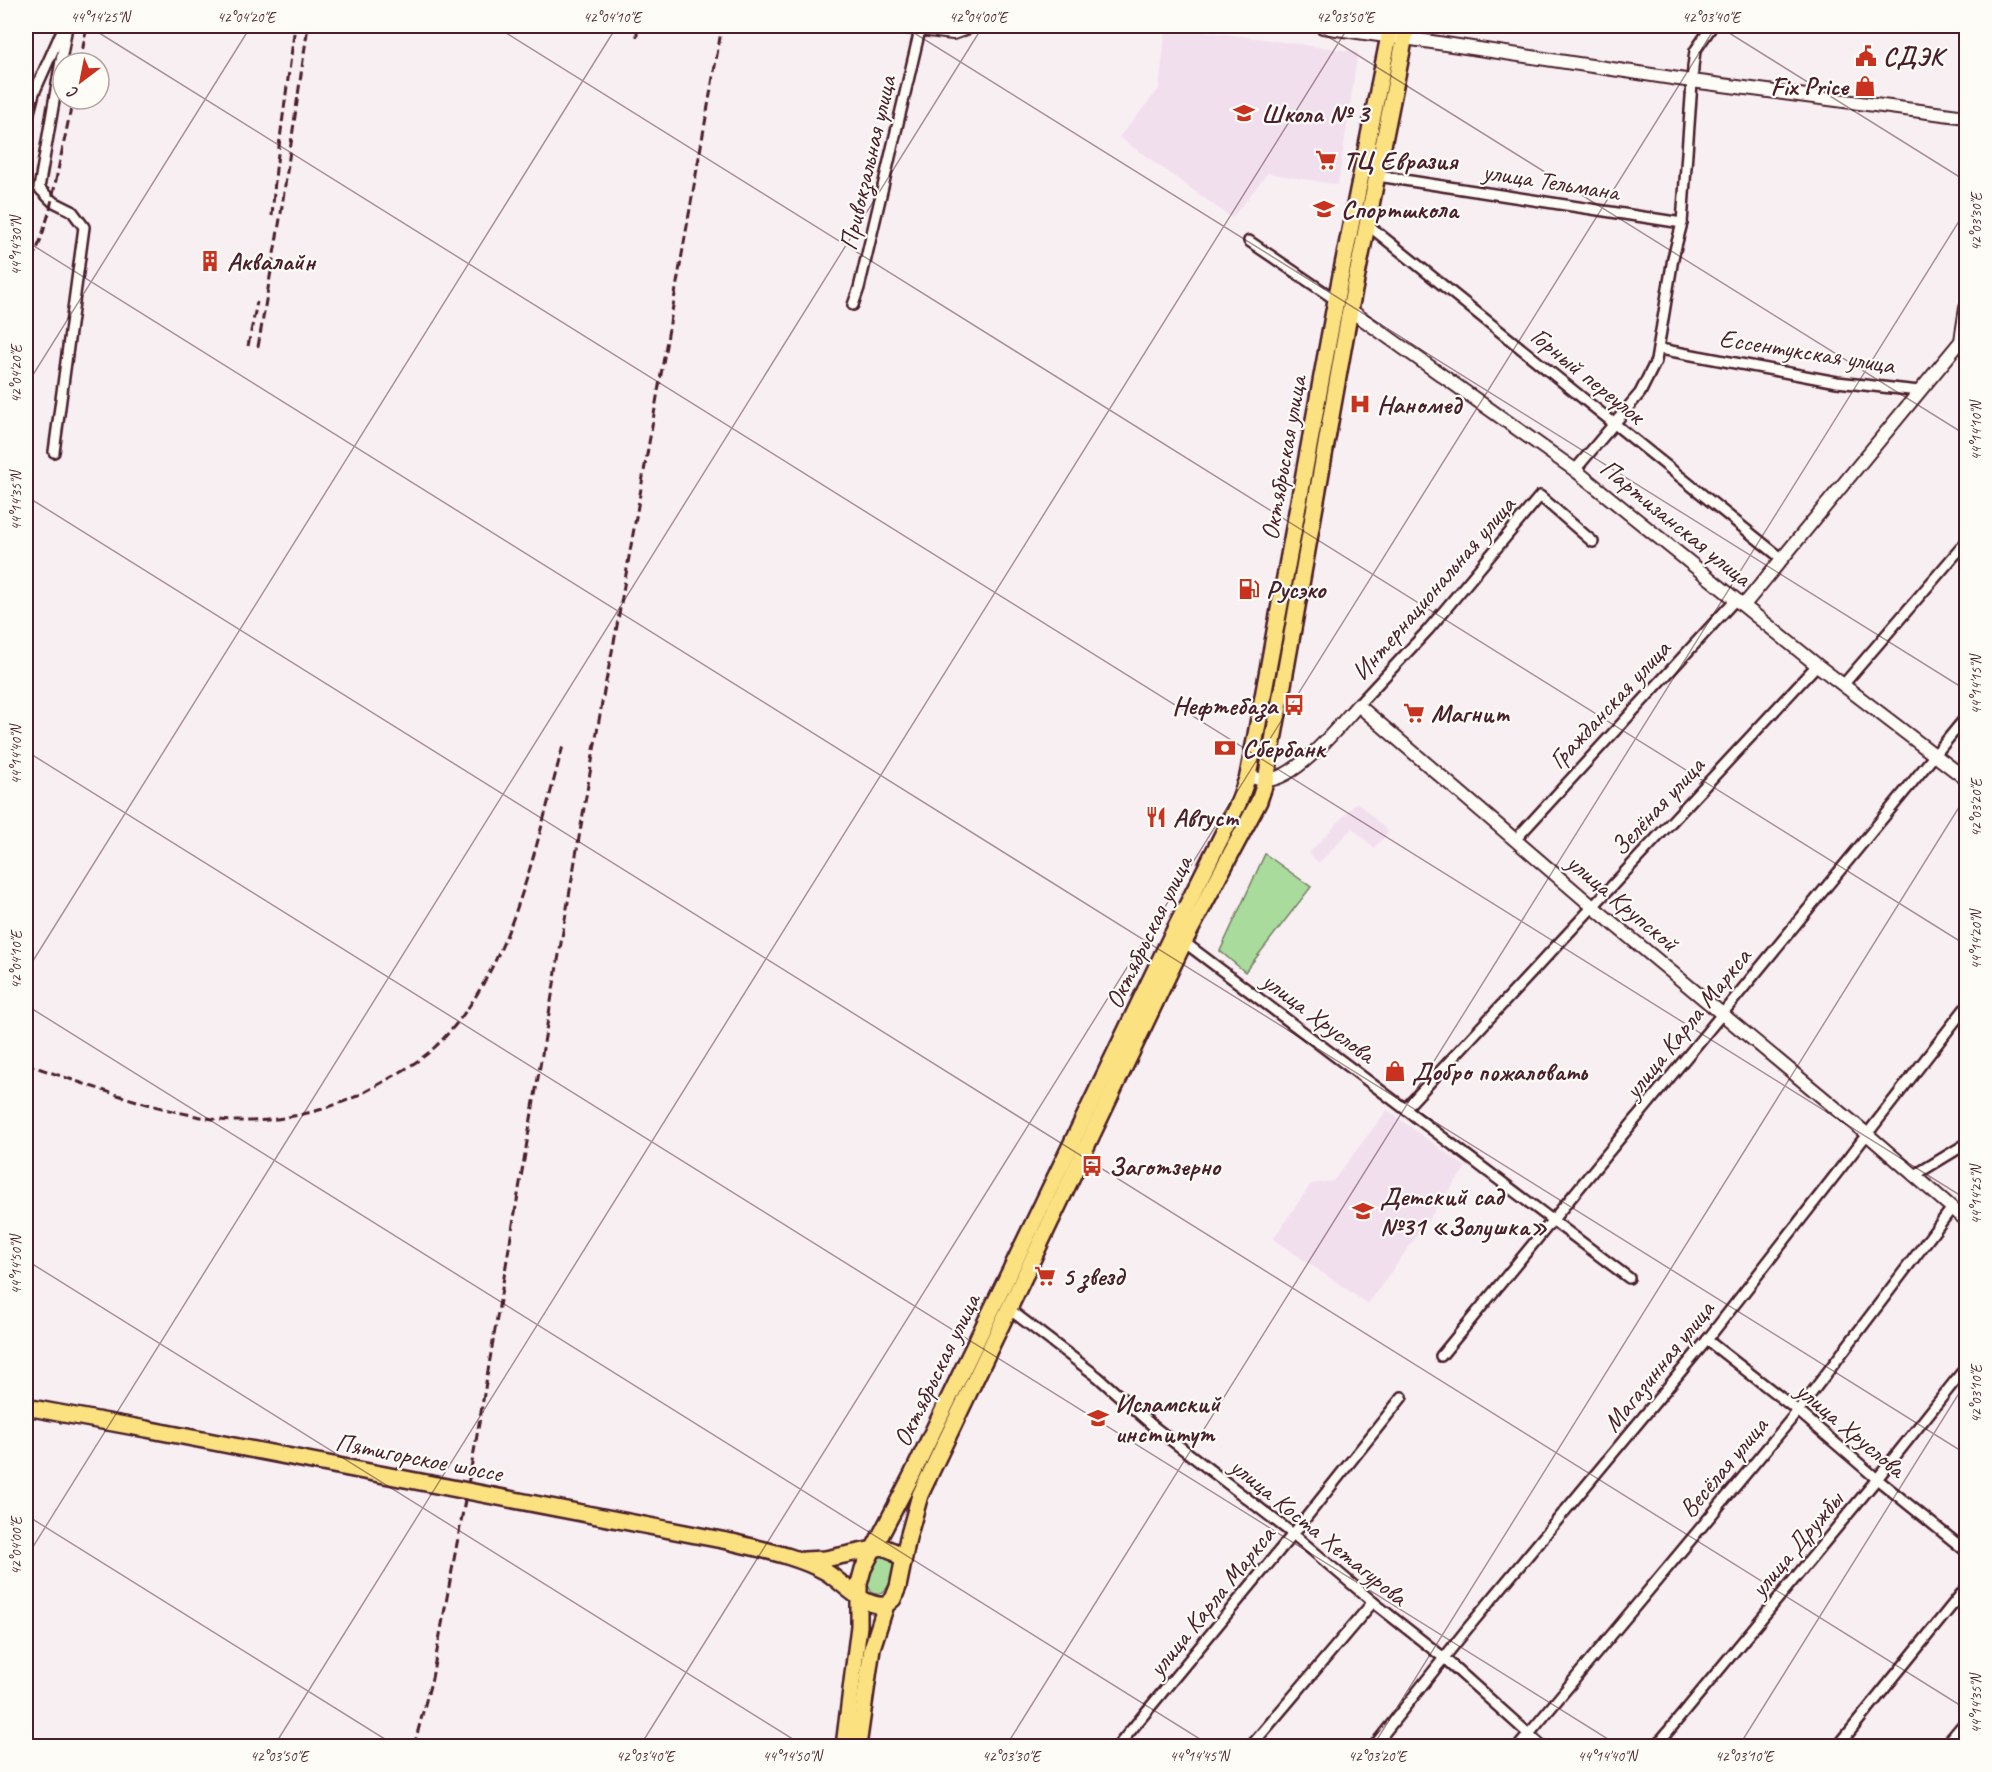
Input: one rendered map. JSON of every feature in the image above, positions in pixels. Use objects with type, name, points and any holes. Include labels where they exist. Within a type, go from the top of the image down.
[{"type":"main road","points":[[1323,26],[1406,32]]},
{"type":"main road","name":"Октябрьская улица","points":[[844,1746],[857,1645],[859,1584],[869,1557],[1238,804],[1248,776],[1336,300],[1390,30]]},
{"type":"main road","name":"Октябрьская улица","points":[[858,1746],[868,1665],[886,1605],[896,1593],[920,1495],[1184,942],[1259,801],[1266,780],[1350,310],[1406,32]]},
{"type":"main road","name":"Пятигорское шоссе","points":[[26,1407],[732,1542],[801,1560],[828,1574],[871,1604],[886,1605]]},
{"type":"main road","name":"Пятигорское шоссе","points":[[801,1560],[825,1559],[879,1548],[897,1553],[903,1560]]},
{"type":"street","points":[[26,124],[34,93],[65,26]]},
{"type":"street","points":[[54,452],[84,227],[72,212],[52,201],[39,188],[65,26]]},
{"type":"street","points":[[897,26],[952,33],[972,26]]},
{"type":"street","points":[[1575,470],[1640,393],[1656,361],[1673,258],[1682,223],[1695,51],[1712,26]]},
{"type":"street","name":"Привокзальная улица","points":[[853,305],[859,288],[920,30]]},
{"type":"street","points":[[1406,32],[1693,72],[1966,117]]},
{"type":"street","name":"улица Тельмана","points":[[1378,176],[1682,223]]},
{"type":"street","name":"Горный переулок","points":[[1368,225],[1781,558]]},
{"type":"street","points":[[1249,241],[1336,300]]},
{"type":"street","points":[[1964,343],[1966,308]]},
{"type":"street","name":"Партизанская улица","points":[[1350,310],[1575,470],[1817,665],[1966,779]]},
{"type":"street","name":"Ессентукская улица","points":[[1659,349],[1837,382],[1919,391],[1964,343]]},
{"type":"street","name":"Гражданская улица","points":[[1515,840],[1781,558],[1919,391]]},
{"type":"street","name":"Интернациональная улица","points":[[1359,705],[1428,630],[1540,496],[1593,542]]},
{"type":"street","points":[[1843,685],[1966,542]]},
{"type":"street","name":"Зелёная улица","points":[[1406,1108],[1817,665]]},
{"type":"street","points":[[1248,776],[1266,780],[1281,776],[1305,761],[1359,705]]},
{"type":"street","name":"улица Крупской","points":[[1359,705],[1592,906],[1868,1135],[1966,1220]]},
{"type":"street","name":"улица Карла Маркса","points":[[1441,1356],[1966,717]]},
{"type":"street","name":"улица Хруслова","points":[[1184,942],[1554,1219],[1629,1278]]},
{"type":"street","name":"Магазинная улица","points":[[1374,1746],[1707,1340],[1966,1007]]},
{"type":"street","points":[[1915,1175],[1966,1144]]},
{"type":"street","name":"Весёлая улица","points":[[1519,1746],[1798,1411],[1952,1208]]},
{"type":"street","name":"улица Коста Хетагурова","points":[[1009,1309],[1098,1377],[1153,1426],[1293,1534],[1444,1658],[1542,1746]]},
{"type":"street","name":"улица Хруслова","points":[[1707,1340],[1798,1411],[1966,1551]]},
{"type":"street","name":"улица Дружбы","points":[[1656,1746],[1877,1479],[1966,1367]]},
{"type":"street","name":"улица Карла Маркса","points":[[1118,1746],[1293,1534],[1402,1397]]},
{"type":"street","points":[[1838,1746],[1966,1588]]},
{"type":"street","points":[[1251,1746],[1373,1602]]},
{"type":"street","points":[[1945,1746],[1966,1721]]},
{"type":"shaded area","name":"Школа № 3","points":[[1166,26],[1358,52],[1338,185],[1268,173],[1232,218],[1119,137],[1159,89]]},
{"type":"shaded area","points":[[1357,802],[1389,832],[1374,848],[1352,828],[1319,863],[1309,853]]},
{"type":"shaded area","name":"Детский сад №31 «Золушка»","points":[[1387,1110],[1466,1167],[1368,1304],[1273,1239],[1311,1184],[1333,1181]]},
{"type":"green space","points":[[1265,854],[1311,887],[1245,972],[1220,951]]},
{"type":"green space","points":[[884,1554],[894,1562],[893,1573],[886,1589],[878,1594],[872,1593],[868,1585],[875,1559]]},
{"type":"railway","points":[[82,51],[87,26]]},
{"type":"railway","points":[[272,216],[295,26]]},
{"type":"railway","points":[[258,347],[281,213],[308,26]]},
{"type":"railway","points":[[637,26],[637,37]]},
{"type":"railway","points":[[414,1746],[432,1678],[476,1441],[604,691],[722,26]]},
{"type":"railway","points":[[26,272],[40,242],[49,213],[70,111]]},
{"type":"railway","points":[[248,346],[257,302]]},
{"type":"railway","points":[[26,1064],[166,1109],[231,1121],[270,1120],[309,1113],[346,1101],[400,1072],[435,1047],[462,1017],[484,982],[518,906],[563,746]]},
{"type":"place","name":"СДЭК","points":[[1866,56]]},
{"type":"place","name":"Fix Price","points":[[1865,86]]},
{"type":"place","name":"Школа № 3","points":[[1244,113]]},
{"type":"place","name":"ТЦ Евразия","points":[[1326,160]]},
{"type":"place","name":"Спортшкола","points":[[1324,209]]},
{"type":"place","name":"Аквалайн","points":[[210,261]]},
{"type":"place","name":"Наномед","points":[[1360,404]]},
{"type":"place","name":"Русэко","points":[[1249,589]]},
{"type":"place","name":"Нефтебаза","points":[[1294,705]]},
{"type":"place","name":"Магнит","points":[[1414,713]]},
{"type":"place","name":"Сбербанк","points":[[1225,748]]},
{"type":"place","name":"Август","points":[[1156,817]]},
{"type":"place","name":"Добро пожаловать","points":[[1395,1071]]},
{"type":"place","name":"Заготзерно","points":[[1092,1166]]},
{"type":"place","name":"Детский сад №31 «Золушка»","points":[[1363,1211]]},
{"type":"place","name":"5 звезд","points":[[1045,1276]]},
{"type":"place","name":"Исламский институт","points":[[1098,1418]]}]
